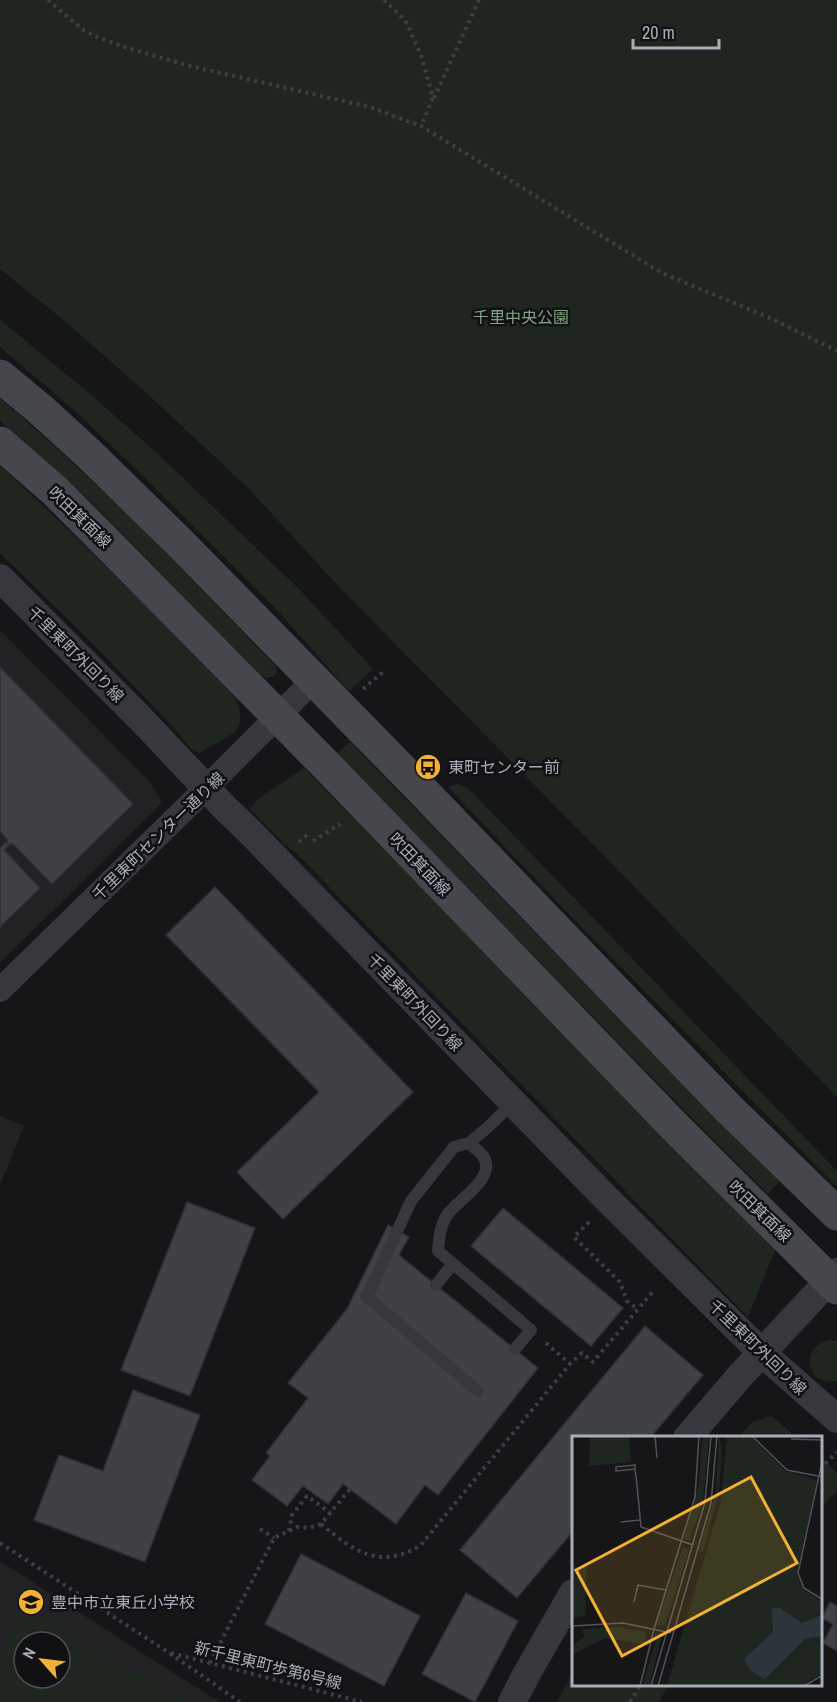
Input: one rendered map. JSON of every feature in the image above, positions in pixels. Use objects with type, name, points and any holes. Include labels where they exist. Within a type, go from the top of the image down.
[{"type":"main road","points":[[0,376],[41,410],[135,498],[414,782],[729,1109],[837,1214]]},
{"type":"main road","name":"吹田箕面線","points":[[0,443],[99,535],[661,1113],[834,1280]]},
{"type":"street","name":"千里東町外回り線","points":[[0,578],[140,718],[206,789],[257,838],[604,1196],[762,1353],[837,1419]]},
{"type":"street","name":"千里東町センター通り線","points":[[0,990],[314,680]]},
{"type":"street","points":[[689,1436],[762,1353],[834,1280]]},
{"type":"street","points":[[512,1702],[572,1595]]},
{"type":"lane","points":[[478,1391],[367,1297],[411,1201],[454,1148],[469,1143],[481,1134],[513,1102]]},
{"type":"lane","points":[[469,1143],[483,1156],[486,1168],[475,1188],[447,1216],[439,1236],[438,1251],[531,1330],[515,1349]]},
{"type":"lane","points":[[436,1285],[452,1265]]},
{"type":"path","points":[[48,0],[82,29],[124,47],[190,66],[370,107],[421,126],[662,273],[770,318],[837,351]]},
{"type":"path","points":[[384,0],[405,20],[421,55],[434,98]]},
{"type":"path","points":[[421,126],[479,0]]},
{"type":"path","points":[[358,693],[383,672]]},
{"type":"path","points":[[313,842],[344,821]]},
{"type":"path","points":[[589,1222],[574,1237],[620,1282],[627,1301],[638,1309]]},
{"type":"path","points":[[321,1524],[347,1545],[371,1557],[397,1556],[420,1546],[570,1364],[582,1353],[593,1362],[655,1289]]},
{"type":"path","points":[[531,1330],[570,1364]]},
{"type":"path","points":[[822,1467],[837,1452]]},
{"type":"path","points":[[210,1663],[274,1538],[297,1527],[309,1528],[321,1524],[350,1489]]},
{"type":"path","points":[[289,1532],[292,1515],[307,1497],[330,1513]]},
{"type":"path","points":[[260,1529],[274,1538]]},
{"type":"path","points":[[0,1543],[168,1652],[240,1702]]},
{"type":"path","name":"新千里東町歩第6号線","points":[[168,1652],[362,1702]]},
{"type":"path","points":[[630,1702],[639,1687]]},
{"type":"shaded area","points":[[0,630],[150,782],[162,803],[0,963]]},
{"type":"shaded area","points":[[0,1116],[24,1126],[0,1185]]},
{"type":"shaded area","name":"豊中市立東丘小学校","points":[[0,1561],[153,1660],[220,1702],[0,1702]]},
{"type":"green space","name":"千里中央公園","points":[[0,0],[837,0],[837,1097],[626,878],[343,591],[249,489],[153,399],[67,323],[0,269]]},
{"type":"green space","points":[[0,320],[88,392],[158,454],[300,590],[373,669],[349,691],[276,609],[143,476],[74,410],[0,347]]},
{"type":"green space","points":[[0,398],[143,529],[276,666],[277,672],[274,677],[266,678],[260,674],[92,503],[0,421]]},
{"type":"green space","points":[[0,466],[118,578],[233,695],[240,714],[239,724],[234,733],[199,753],[191,749],[173,727],[92,643],[0,553]]},
{"type":"green space","points":[[350,742],[780,1181],[768,1194],[337,754]]},
{"type":"green space","points":[[304,768],[776,1248],[748,1317],[296,853],[285,845],[250,809],[257,800]]},
{"type":"green space","points":[[458,784],[469,789],[837,1171],[837,1187],[560,905],[448,787]]},
{"type":"green space","points":[[837,1341],[837,1381],[818,1378],[810,1365],[810,1357],[814,1350],[821,1343]]},
{"type":"green space","points":[[772,1416],[795,1436],[740,1436],[752,1422]]},
{"type":"green space","points":[[822,1459],[837,1473],[837,1491],[822,1506]]},
{"type":"green space","points":[[24,1607],[63,1630],[13,1630]]},
{"type":"green space","points":[[12,1632],[12,1690],[72,1690],[72,1635],[186,1702],[0,1702],[0,1656]]},
{"type":"green space","points":[[572,1673],[572,1687],[667,1687],[659,1702],[557,1702]]},
{"type":"building","points":[[0,667],[133,804],[52,884],[12,843],[9,845],[6,842],[8,840],[0,831]]},
{"type":"building","points":[[6,842],[9,845],[4,850],[40,888],[0,927],[0,846]]},
{"type":"building","points":[[215,887],[413,1092],[283,1219],[237,1172],[319,1092],[166,935]]},
{"type":"building","points":[[187,1202],[255,1228],[190,1396],[121,1370]]},
{"type":"building","points":[[503,1208],[623,1308],[591,1346],[471,1246]]},
{"type":"building","points":[[388,1225],[409,1237],[399,1255],[538,1368],[438,1495],[425,1485],[396,1524],[343,1484],[328,1504],[303,1486],[287,1506],[252,1480],[270,1456],[266,1453],[308,1398],[288,1383],[347,1309]]},
{"type":"building","points":[[645,1326],[703,1375],[652,1436],[572,1436],[572,1532],[517,1598],[460,1550]]},
{"type":"building","points":[[133,1390],[200,1415],[145,1562],[34,1520],[59,1455],[103,1471]]},
{"type":"building","points":[[301,1554],[420,1616],[384,1686],[265,1624]]},
{"type":"building","points":[[466,1593],[518,1621],[475,1702],[422,1674]]},
{"type":"building","points":[[830,1602],[837,1606],[837,1651],[823,1643],[833,1624],[822,1618]]},
{"type":"place","name":"東町センター前","points":[[428,767]]},
{"type":"place","name":"豊中市立東丘小学校","points":[[31,1602]]}]
